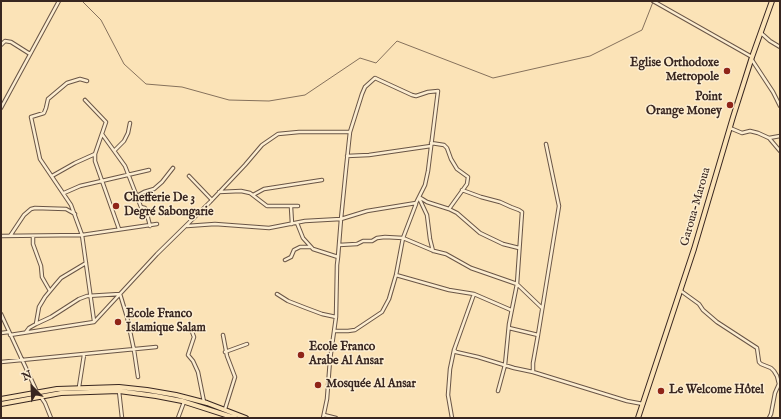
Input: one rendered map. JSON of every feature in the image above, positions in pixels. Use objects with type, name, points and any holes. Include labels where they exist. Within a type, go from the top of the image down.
[{"type":"main road","name":"Garoua-Maroua","points":[[638,418],[681,291],[730,128],[772,1]]},
{"type":"main road","points":[[1,399],[79,387],[119,387],[176,395],[204,402],[246,418]]},
{"type":"main road","points":[[1,404],[39,394],[119,391],[156,396],[184,402],[235,418]]},
{"type":"street","points":[[1,108],[59,1]]},
{"type":"street","points":[[653,1],[752,58],[780,106]]},
{"type":"street","points":[[761,34],[780,47]]},
{"type":"street","points":[[1,45],[5,41],[11,42],[30,54]]},
{"type":"street","points":[[87,81],[80,78],[67,83],[48,99],[44,113],[31,117],[40,159],[72,205],[76,214],[82,235],[94,322]]},
{"type":"street","points":[[334,331],[355,330],[382,312],[389,299],[396,275],[403,238],[416,203],[425,185],[438,91],[428,92],[416,96],[376,78],[372,79],[362,94],[350,132],[338,257],[336,317],[334,331],[330,360],[328,399],[323,416],[336,418]]},
{"type":"street","points":[[85,100],[105,121],[95,154],[95,161],[119,229]]},
{"type":"street","points":[[115,150],[124,141],[128,133],[130,123]]},
{"type":"street","points":[[730,128],[742,133],[754,131],[769,138],[780,151]]},
{"type":"street","points":[[1,333],[26,332],[89,324],[94,322],[157,254],[212,200],[262,145],[278,134],[298,132],[350,132]]},
{"type":"street","points":[[102,134],[115,150],[129,174],[141,207],[145,208],[146,210],[150,226]]},
{"type":"street","points":[[769,138],[780,136]]},
{"type":"street","points":[[347,156],[369,156],[431,144],[444,145],[447,148],[450,159],[457,169],[468,177],[467,184],[449,209]]},
{"type":"street","points":[[533,372],[533,363],[559,206],[546,144]]},
{"type":"street","points":[[52,176],[95,154]]},
{"type":"street","points":[[137,196],[154,189],[162,182],[173,168]]},
{"type":"street","points":[[64,193],[80,186],[149,170]]},
{"type":"street","points":[[189,176],[212,200]]},
{"type":"street","points":[[253,195],[264,189],[322,180]]},
{"type":"street","points":[[462,190],[495,200],[521,211],[522,228],[519,248],[517,284],[511,310],[505,365],[498,391]]},
{"type":"street","points":[[219,192],[241,191],[250,193],[267,206],[298,206]]},
{"type":"street","points":[[419,197],[432,204],[457,213],[480,233],[503,244],[519,248]]},
{"type":"street","points":[[419,197],[427,215],[430,239],[434,251]]},
{"type":"street","points":[[187,226],[215,224],[269,228],[297,223],[341,219],[366,211],[416,203]]},
{"type":"street","points":[[69,209],[72,205]]},
{"type":"street","points":[[291,207],[292,224]]},
{"type":"street","points":[[10,236],[24,215],[31,209],[69,209],[76,214]]},
{"type":"street","points":[[297,223],[303,238],[310,247]]},
{"type":"street","points":[[1,236],[82,235],[158,224]]},
{"type":"street","points":[[33,236],[33,244],[41,266],[42,276],[50,291]]},
{"type":"street","points":[[339,245],[357,244],[363,241],[372,241],[377,238],[385,237],[403,238],[434,251],[446,254],[471,268],[517,284],[542,308]]},
{"type":"street","points":[[285,260],[291,257],[294,250],[300,247],[310,247],[326,254],[338,257]]},
{"type":"street","points":[[36,324],[39,307],[50,291],[61,278],[86,263]]},
{"type":"street","points":[[396,275],[448,290],[474,294],[511,310]]},
{"type":"street","points":[[681,291],[699,304],[714,319],[757,348],[759,362],[774,371],[779,384],[775,393],[771,414],[768,418]]},
{"type":"street","points":[[26,332],[29,328],[52,317],[79,299],[91,295],[120,294]]},
{"type":"street","points":[[120,294],[127,317],[138,377]]},
{"type":"street","points":[[277,294],[288,301],[322,314],[336,317]]},
{"type":"street","points":[[452,418],[448,395],[450,369],[454,350],[474,294]]},
{"type":"street","points":[[1,314],[30,378],[45,403],[51,418]]},
{"type":"street","points":[[509,328],[538,336]]},
{"type":"street","points":[[191,329],[194,337],[188,355],[198,372],[204,402]]},
{"type":"street","points":[[223,335],[225,352],[233,370],[235,379],[225,409]]},
{"type":"street","points":[[225,352],[247,344]]},
{"type":"street","points":[[1,362],[156,347]]},
{"type":"street","points":[[454,350],[456,352],[533,372],[627,401],[643,404]]},
{"type":"street","points":[[79,387],[84,355]]},
{"type":"street","points":[[119,391],[122,418]]},
{"type":"street","points":[[178,418],[184,402]]},
{"type":"waterway","points":[[82,1],[101,20],[124,64],[146,84],[182,87],[229,100],[269,101],[305,95],[360,58],[376,63],[397,41],[493,78],[590,56],[642,30],[653,2]]},
{"type":"place","name":"Eglise Orthodoxe Metropole","points":[[727,71]]},
{"type":"place","name":"Point Orange Money","points":[[730,105]]},
{"type":"place","name":"Chefferie De 3 Degré Sabongarie","points":[[116,206]]},
{"type":"place","name":"Ecole Franco Islamique Salam","points":[[118,322]]},
{"type":"place","name":"Ecole Franco Arabe Al Ansar","points":[[301,355]]},
{"type":"place","name":"Mosquée Al Ansar","points":[[318,385]]},
{"type":"place","name":"Le Welcome Hôtel","points":[[661,391]]}]
